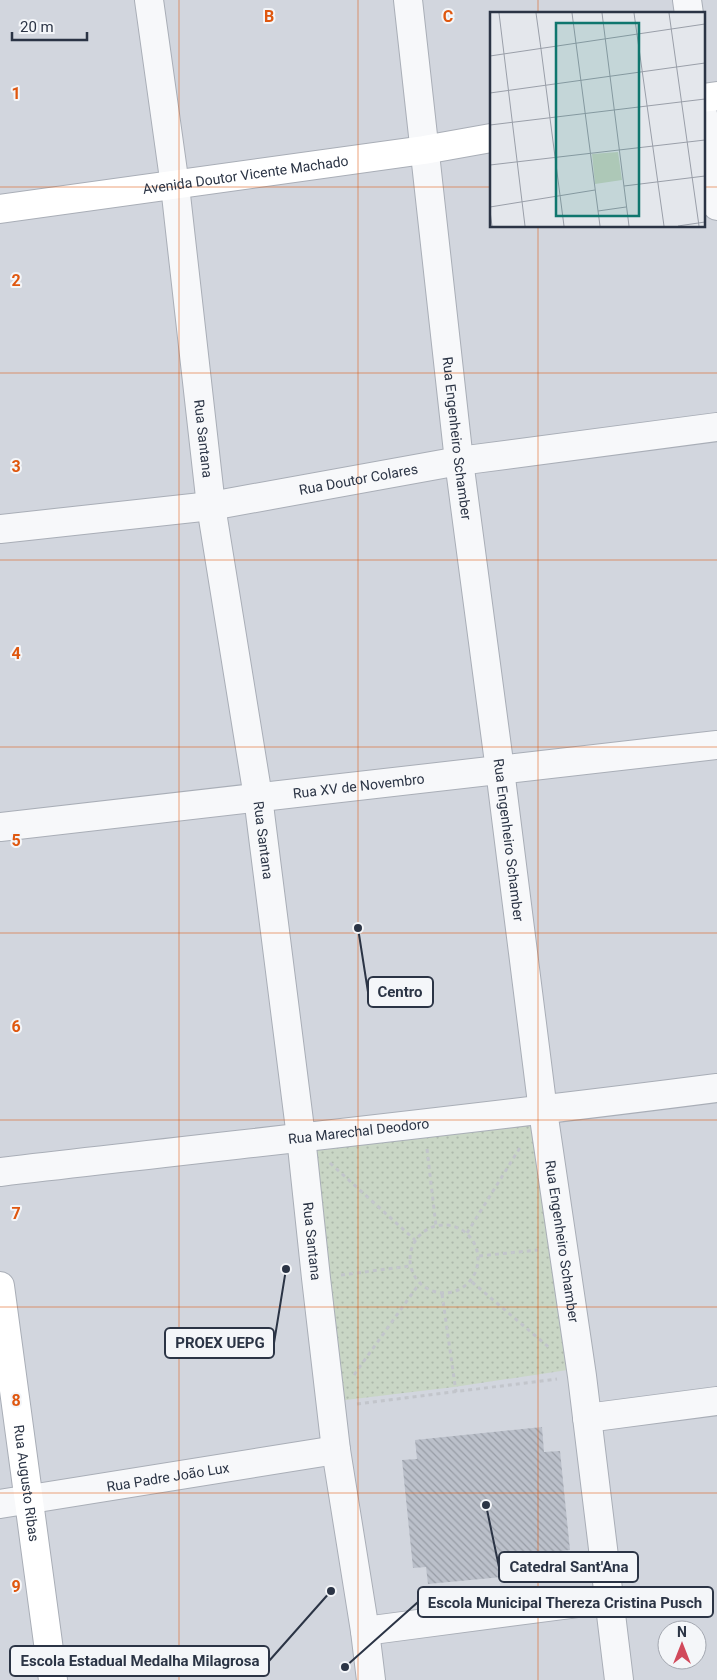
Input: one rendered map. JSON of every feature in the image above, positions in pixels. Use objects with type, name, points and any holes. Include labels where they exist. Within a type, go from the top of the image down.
[{"type":"main road","points":[[704,98],[717,96]]},
{"type":"main road","name":"Avenida Doutor Vicente Machado","points":[[0,209],[175,186],[424,150],[490,138]]},
{"type":"main road","name":"Rua Augusto Ribas","points":[[0,1286],[52,1680]]},
{"type":"street","name":"Rua Santana","points":[[149,0],[175,186],[211,506],[258,797],[301,1137],[336,1450],[372,1680]]},
{"type":"street","name":"Rua Engenheiro Schamber","points":[[408,0],[459,461],[543,1111],[582,1376],[619,1680]]},
{"type":"street","points":[[704,121],[717,206]]},
{"type":"street","name":"Rua Doutor Colares","points":[[0,529],[211,506],[459,461],[717,427]]},
{"type":"street","name":"Rua XV de Novembro","points":[[0,827],[717,745]]},
{"type":"street","name":"Rua Marechal Deodoro","points":[[0,1172],[543,1111],[717,1088]]},
{"type":"street","points":[[587,1418],[717,1401]]},
{"type":"street","name":"Rua Padre João Lux","points":[[0,1504],[336,1450]]},
{"type":"street","points":[[365,1631],[609,1599]]},
{"type":"path","points":[[467,1232],[543,1111]]},
{"type":"path","points":[[424,1124],[436,1226]]},
{"type":"path","points":[[301,1137],[415,1240]]},
{"type":"path","points":[[436,1226],[452,1226],[467,1232],[475,1243],[479,1256],[478,1269],[472,1282],[458,1292],[442,1294],[419,1284],[410,1266],[410,1252],[415,1240],[424,1231],[436,1226]]},
{"type":"path","points":[[479,1256],[562,1247]]},
{"type":"path","points":[[316,1278],[410,1266]]},
{"type":"path","points":[[472,1282],[553,1351]]},
{"type":"path","points":[[331,1407],[419,1284]]},
{"type":"path","points":[[442,1294],[456,1392]]},
{"type":"path","points":[[331,1407],[582,1376]]},
{"type":"shaded area","points":[[0,0],[717,0],[717,1680],[0,1680]]},
{"type":"green space","points":[[537,1119],[574,1369],[454,1387],[337,1401],[310,1142]]},
{"type":"building","points":[[542,1427],[544,1452],[560,1451],[570,1550],[554,1552],[556,1572],[428,1584],[426,1567],[413,1568],[402,1460],[417,1459],[415,1440]]},
{"type":"place","name":"Centro","points":[[358,928]]},
{"type":"place","name":"PROEX UEPG","points":[[286,1269]]},
{"type":"place","name":"Catedral Sant'Ana","points":[[486,1505]]},
{"type":"place","name":"Escola Estadual Medalha Milagrosa","points":[[331,1591]]},
{"type":"place","name":"Escola Municipal Thereza Cristina Pusch","points":[[345,1667]]}]
